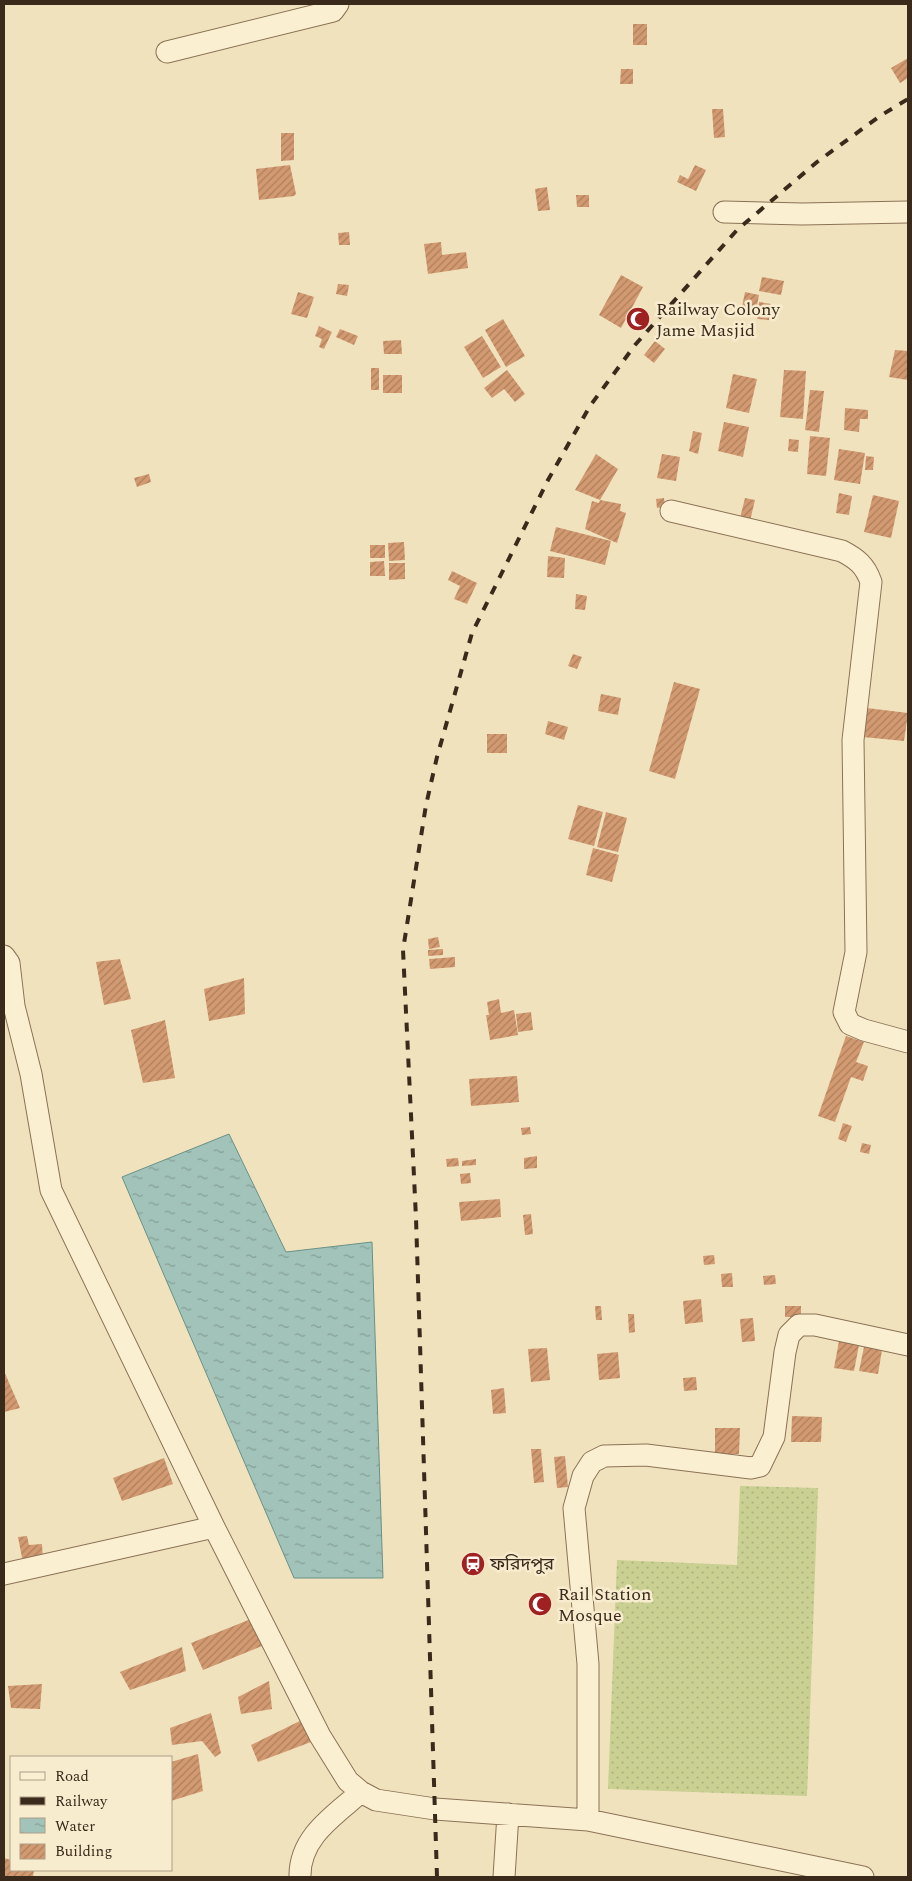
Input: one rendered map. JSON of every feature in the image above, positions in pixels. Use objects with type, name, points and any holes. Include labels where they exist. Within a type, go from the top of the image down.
[{"type":"street","points":[[168,52],[333,11],[338,4]]},
{"type":"street","points":[[724,212],[908,212]]},
{"type":"street","points":[[671,511],[842,551],[858,560],[867,570],[871,582],[853,740],[856,952],[844,1012],[850,1024],[864,1030],[908,1042]]},
{"type":"street","points":[[4,956],[9,963],[14,1006],[31,1074],[51,1190],[214,1527],[320,1736],[348,1781],[361,1792],[376,1800],[413,1807],[588,1820],[863,1877]]},
{"type":"street","points":[[588,1820],[588,1664],[574,1508],[583,1476],[592,1462],[604,1456],[646,1455],[751,1468],[760,1466],[774,1437],[789,1335],[799,1325],[815,1325],[908,1345]]},
{"type":"street","points":[[4,1574],[214,1527]]},
{"type":"street","points":[[300,1877],[302,1860],[308,1844],[316,1831],[361,1792]]},
{"type":"street","points":[[504,1877],[508,1814]]},
{"type":"green space","points":[[740,1486],[818,1488],[807,1796],[608,1789],[617,1560],[737,1565]]},
{"type":"water","points":[[229,1134],[286,1252],[372,1242],[383,1578],[294,1578],[122,1177]]},
{"type":"building","points":[[633,24],[647,24],[647,45],[633,45]]},
{"type":"building","points":[[908,58],[908,78],[900,83],[891,68]]},
{"type":"building","points":[[621,69],[633,69],[633,84],[620,84]]},
{"type":"building","points":[[712,109],[723,109],[725,137],[714,138]]},
{"type":"building","points":[[281,133],[294,133],[294,160],[281,161]]},
{"type":"building","points":[[290,165],[296,194],[294,196],[259,200],[256,169]]},
{"type":"building","points":[[695,165],[706,170],[696,191],[677,182],[680,175],[688,179]]},
{"type":"building","points":[[547,187],[550,210],[538,211],[535,189]]},
{"type":"building","points":[[576,195],[589,195],[589,207],[577,207]]},
{"type":"building","points":[[349,232],[350,245],[339,245],[338,233]]},
{"type":"building","points":[[441,242],[442,255],[466,252],[468,268],[428,274],[424,244]]},
{"type":"building","points":[[621,275],[643,287],[621,328],[599,315]]},
{"type":"building","points":[[762,277],[784,281],[781,295],[759,291]]},
{"type":"building","points":[[338,284],[349,285],[347,296],[336,294]]},
{"type":"building","points":[[298,292],[314,297],[307,318],[291,314]]},
{"type":"building","points":[[745,292],[759,295],[756,310],[742,307]]},
{"type":"building","points":[[759,302],[771,304],[769,320],[757,319]]},
{"type":"building","points":[[503,319],[525,356],[506,367],[485,330]]},
{"type":"building","points":[[319,326],[332,332],[324,349],[319,347],[322,339],[315,336]]},
{"type":"building","points":[[340,329],[358,336],[354,345],[336,337]]},
{"type":"building","points":[[482,336],[501,367],[483,378],[464,347]]},
{"type":"building","points":[[401,340],[402,354],[384,354],[383,341]]},
{"type":"building","points":[[655,341],[665,349],[654,363],[644,355]]},
{"type":"building","points":[[895,350],[908,351],[908,380],[889,377]]},
{"type":"building","points":[[371,368],[379,368],[379,390],[371,390]]},
{"type":"building","points":[[507,370],[525,394],[515,402],[504,389],[492,398],[484,388]]},
{"type":"building","points":[[784,370],[806,371],[803,419],[780,417]]},
{"type":"building","points":[[733,374],[757,379],[749,413],[726,408]]},
{"type":"building","points":[[383,375],[402,375],[402,393],[383,393]]},
{"type":"building","points":[[810,390],[824,391],[819,432],[805,430]]},
{"type":"building","points":[[845,408],[868,410],[868,419],[860,419],[859,432],[844,430]]},
{"type":"building","points":[[724,422],[749,427],[743,457],[718,451]]},
{"type":"building","points":[[693,431],[702,433],[698,454],[689,451]]},
{"type":"building","points":[[810,436],[830,438],[826,476],[807,474]]},
{"type":"building","points":[[789,439],[799,440],[798,452],[788,451]]},
{"type":"building","points":[[839,449],[865,453],[860,484],[834,480]]},
{"type":"building","points":[[596,454],[618,469],[600,500],[575,490]]},
{"type":"building","points":[[662,454],[680,457],[676,481],[657,478]]},
{"type":"building","points":[[866,456],[874,457],[873,470],[865,470]]},
{"type":"building","points":[[149,474],[151,482],[137,487],[134,478]]},
{"type":"building","points":[[839,493],[852,496],[849,515],[836,513]]},
{"type":"building","points":[[873,495],[899,501],[891,538],[864,532]]},
{"type":"building","points":[[664,498],[665,507],[657,508],[656,499]]},
{"type":"building","points":[[745,498],[755,500],[750,521],[740,518]]},
{"type":"building","points":[[600,500],[621,504],[620,511],[626,513],[617,543],[585,529],[592,501],[599,503]]},
{"type":"building","points":[[556,527],[611,541],[605,565],[550,551]]},
{"type":"building","points":[[404,542],[405,560],[389,561],[388,543]]},
{"type":"building","points":[[370,545],[385,545],[385,558],[370,558]]},
{"type":"building","points":[[548,556],[565,558],[564,578],[547,577]]},
{"type":"building","points":[[384,561],[385,576],[370,576],[370,562]]},
{"type":"building","points":[[389,563],[405,563],[405,579],[389,580]]},
{"type":"building","points":[[452,571],[477,583],[467,604],[454,599],[460,586],[448,580]]},
{"type":"building","points":[[576,594],[587,596],[585,610],[575,609]]},
{"type":"building","points":[[573,654],[582,657],[577,669],[568,666]]},
{"type":"building","points":[[674,682],[700,689],[675,779],[649,771]]},
{"type":"building","points":[[601,694],[621,698],[618,715],[598,711]]},
{"type":"building","points":[[867,708],[908,713],[904,741],[863,737]]},
{"type":"building","points":[[548,721],[568,727],[564,740],[545,734]]},
{"type":"building","points":[[487,734],[507,734],[507,753],[487,753]]},
{"type":"building","points":[[578,805],[603,812],[594,846],[568,839]]},
{"type":"building","points":[[606,812],[627,818],[618,852],[597,847]]},
{"type":"building","points":[[593,848],[619,855],[612,882],[586,875]]},
{"type":"building","points":[[438,937],[440,947],[429,949],[428,939]]},
{"type":"building","points":[[443,949],[443,955],[428,956],[428,950]]},
{"type":"building","points":[[455,957],[455,967],[430,969],[429,959]]},
{"type":"building","points":[[120,959],[131,999],[104,1005],[96,962]]},
{"type":"building","points":[[244,978],[245,1014],[209,1021],[204,989]]},
{"type":"building","points":[[499,999],[501,1013],[514,1010],[518,1035],[490,1040],[486,1015],[489,1015],[487,1002]]},
{"type":"building","points":[[531,1012],[533,1030],[518,1032],[516,1014]]},
{"type":"building","points":[[165,1020],[175,1078],[143,1083],[131,1030]]},
{"type":"building","points":[[846,1036],[864,1042],[856,1062],[868,1066],[863,1081],[851,1077],[835,1122],[818,1116]]},
{"type":"building","points":[[517,1076],[519,1102],[471,1106],[469,1079]]},
{"type":"building","points":[[843,1123],[852,1126],[846,1142],[838,1139]]},
{"type":"building","points":[[530,1127],[531,1134],[522,1135],[521,1128]]},
{"type":"building","points":[[862,1143],[871,1145],[869,1154],[860,1152]]},
{"type":"building","points":[[537,1156],[537,1168],[524,1169],[524,1158]]},
{"type":"building","points":[[458,1158],[459,1166],[447,1167],[446,1159]]},
{"type":"building","points":[[476,1159],[476,1165],[462,1166],[462,1161]]},
{"type":"building","points":[[470,1173],[471,1183],[461,1184],[460,1174]]},
{"type":"building","points":[[500,1199],[501,1217],[461,1221],[459,1202]]},
{"type":"building","points":[[531,1214],[533,1234],[525,1235],[523,1215]]},
{"type":"building","points":[[714,1255],[715,1264],[704,1265],[703,1256]]},
{"type":"building","points":[[732,1273],[733,1287],[722,1287],[721,1274]]},
{"type":"building","points":[[775,1275],[776,1284],[764,1285],[763,1276]]},
{"type":"building","points":[[701,1299],[703,1322],[685,1324],[683,1301]]},
{"type":"building","points":[[595,1306],[601,1306],[602,1320],[596,1320]]},
{"type":"building","points":[[785,1306],[801,1306],[801,1317],[785,1317]]},
{"type":"building","points":[[628,1314],[634,1314],[635,1332],[629,1333]]},
{"type":"building","points":[[753,1318],[755,1341],[742,1342],[740,1319]]},
{"type":"building","points":[[839,1341],[859,1345],[854,1371],[834,1368]]},
{"type":"building","points":[[864,1347],[882,1350],[878,1374],[859,1371]]},
{"type":"building","points":[[547,1348],[550,1380],[531,1382],[528,1349]]},
{"type":"building","points":[[618,1352],[620,1378],[599,1380],[597,1354]]},
{"type":"building","points":[[4,1371],[20,1408],[4,1412]]},
{"type":"building","points":[[696,1377],[697,1390],[684,1391],[683,1378]]},
{"type":"building","points":[[504,1388],[506,1413],[493,1414],[491,1390]]},
{"type":"building","points":[[792,1416],[822,1417],[821,1442],[791,1442]]},
{"type":"building","points":[[715,1428],[740,1428],[739,1454],[715,1454]]},
{"type":"building","points":[[531,1449],[541,1449],[544,1482],[534,1483]]},
{"type":"building","points":[[565,1456],[568,1487],[557,1488],[554,1457]]},
{"type":"building","points":[[164,1458],[173,1484],[122,1501],[113,1478]]},
{"type":"building","points":[[27,1536],[29,1545],[42,1544],[43,1561],[23,1563],[18,1537]]},
{"type":"building","points":[[256,1617],[267,1644],[203,1670],[191,1643]]},
{"type":"building","points":[[182,1647],[186,1671],[130,1690],[120,1672]]},
{"type":"building","points":[[269,1681],[272,1709],[241,1714],[238,1697]]},
{"type":"building","points":[[42,1684],[40,1709],[11,1708],[8,1686]]},
{"type":"building","points":[[211,1713],[221,1753],[215,1757],[202,1741],[172,1745],[170,1728]]},
{"type":"building","points":[[306,1718],[311,1742],[258,1762],[251,1745]]},
{"type":"building","points":[[198,1754],[203,1791],[172,1801],[172,1762]]},
{"type":"building","points":[[4,1858],[10,1860],[10,1871],[34,1871],[33,1877],[4,1877]]},
{"type":"railway","points":[[437,1877],[416,1218],[403,950],[426,805],[437,757],[472,633],[548,480],[590,406],[635,345],[737,230],[817,162],[880,116],[908,99]]},
{"type":"place","name":"Railway Colony Jame Masjid","points":[[638,319]]},
{"type":"place","name":"ফরিদপুর","points":[[473,1564]]},
{"type":"place","name":"Rail Station Mosque","points":[[540,1604]]}]
